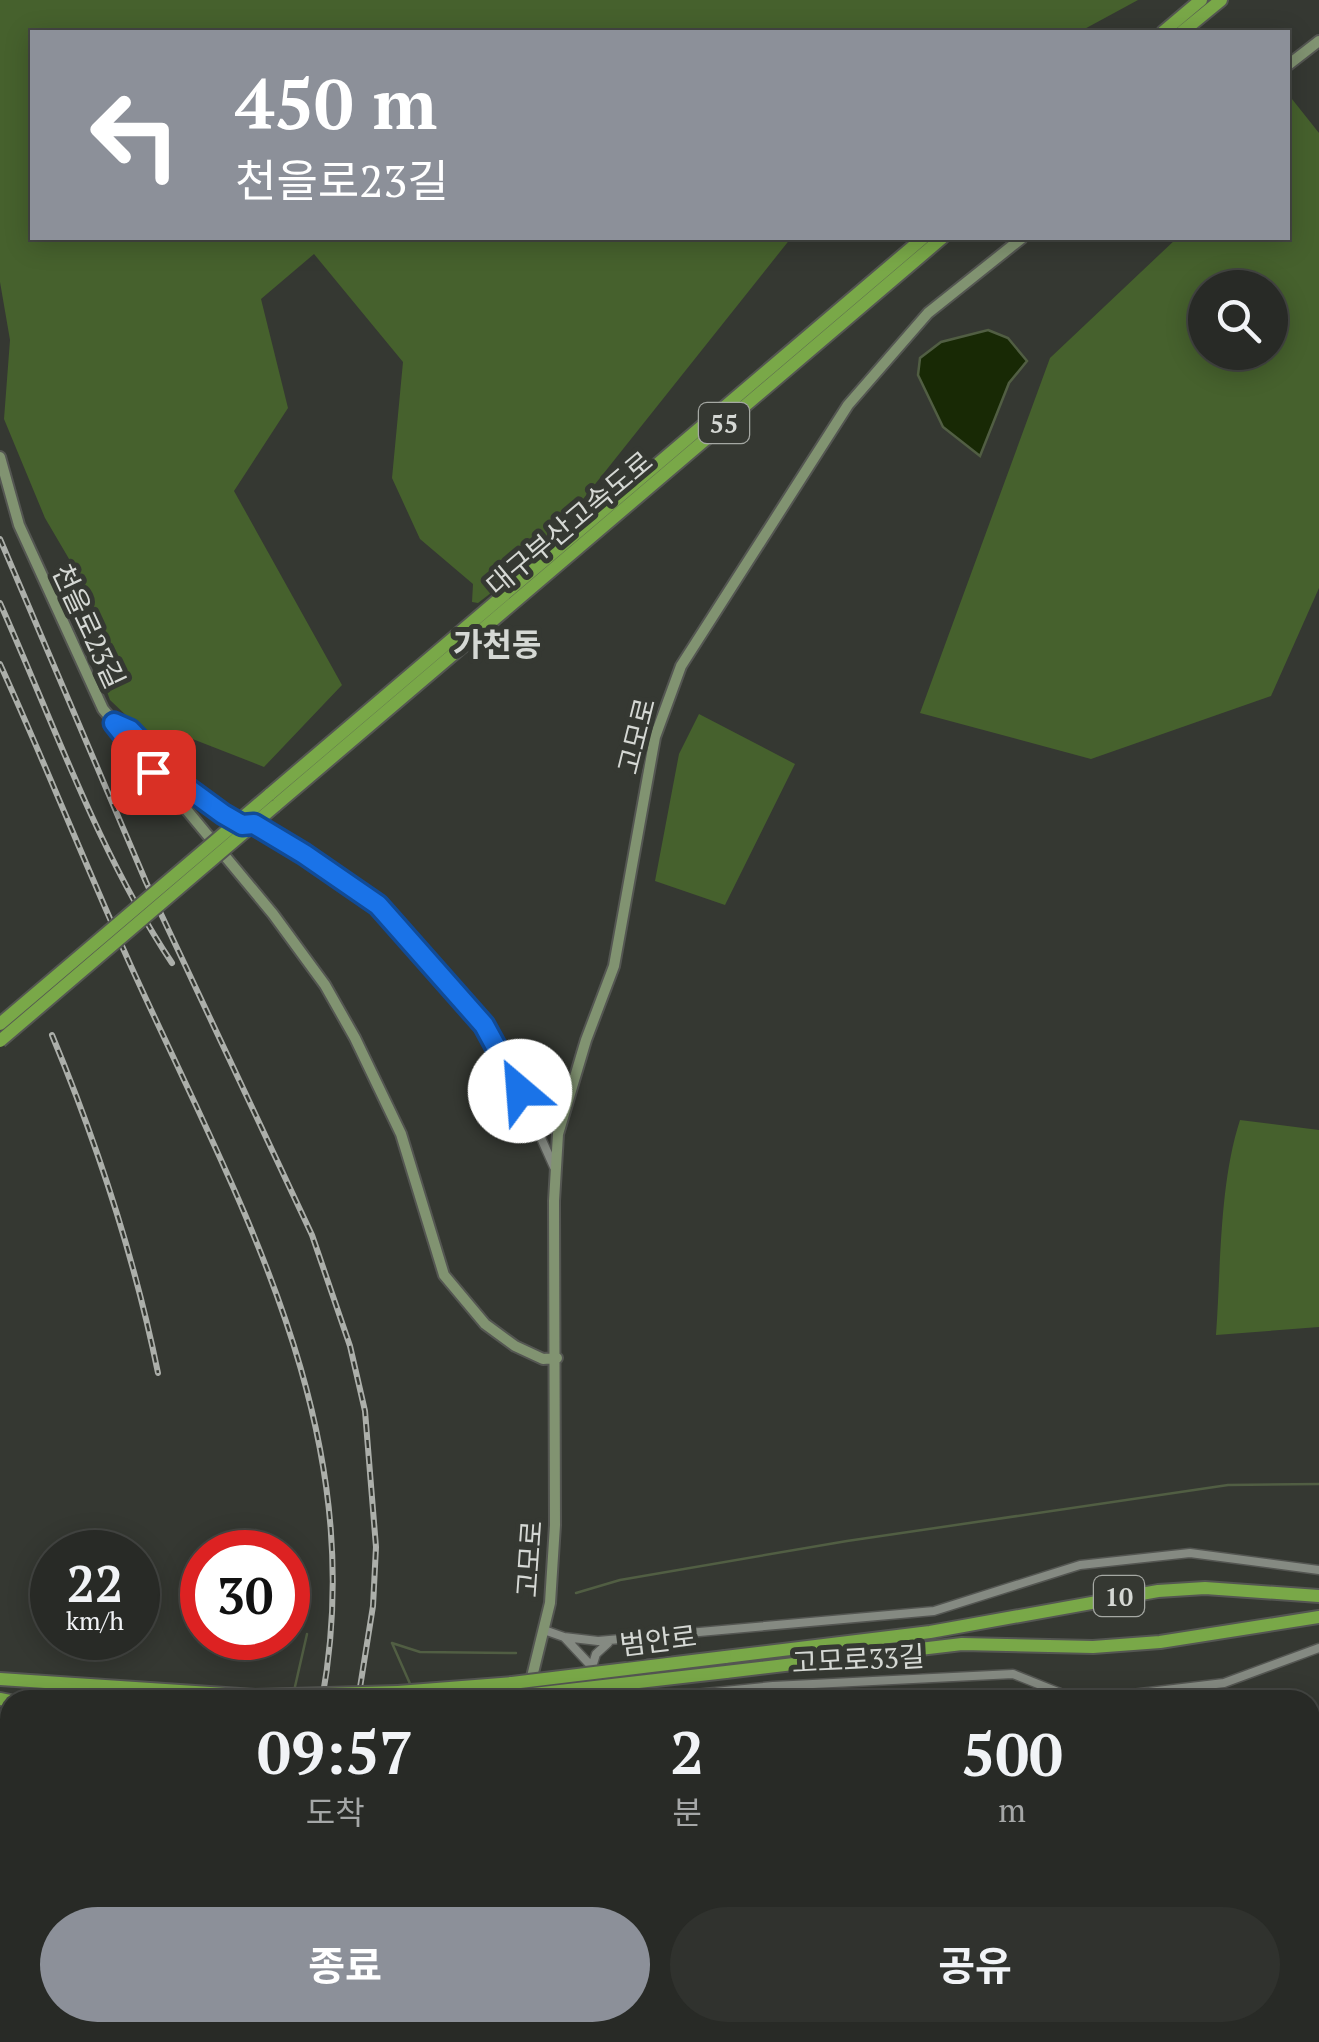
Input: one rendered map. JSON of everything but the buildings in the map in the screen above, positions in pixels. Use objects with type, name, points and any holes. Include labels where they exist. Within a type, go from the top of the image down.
[{"type":"highway","points":[[1165,30],[1201,0]]},
{"type":"highway","points":[[1184,30],[1220,0]]},
{"type":"highway","name":"대구부산고속도로","points":[[502,605],[921,240]]},
{"type":"highway","name":"대구부산고속도로","points":[[0,1024],[940,240]]},
{"type":"highway","name":"대구부산고속도로","points":[[0,1041],[272,800]]},
{"type":"highway","name":"범안로","points":[[424,1690],[930,1632],[1158,1591],[1205,1588],[1319,1596]]},
{"type":"highway","name":"범안로","points":[[574,1690],[962,1644],[1093,1646],[1160,1642],[1293,1620],[1319,1621]]},
{"type":"highway","name":"범안로","points":[[0,1679],[138,1690]]},
{"type":"main road","points":[[1290,63],[1319,41]]},
{"type":"main road","name":"고모로","points":[[528,1690],[550,1603],[556,1525],[554,1167],[560,1117],[614,966],[655,738],[681,666],[848,405],[928,313],[1019,240]]},
{"type":"main road","name":"천을로23길","points":[[0,457],[19,525],[103,709],[274,914],[325,985],[356,1038],[401,1134],[444,1275],[485,1324],[515,1346],[542,1358],[556,1358]]},
{"type":"street","points":[[114,723],[130,730],[182,784],[223,814],[242,825],[254,824],[378,905],[484,1025],[510,1069],[554,1167]]},
{"type":"street","points":[[529,1113],[560,1117]]},
{"type":"street","points":[[544,1630],[564,1637],[612,1640],[934,1610],[1080,1565],[1190,1553],[1319,1570]]},
{"type":"street","points":[[564,1637],[613,1690]]},
{"type":"street","points":[[592,1668],[596,1654],[612,1640]]},
{"type":"street","name":"고모로33길","points":[[1170,1690],[1224,1684],[1319,1648]]},
{"type":"street","name":"고모로33길","points":[[745,1690],[1013,1674],[1054,1690]]},
{"type":"shaded area","points":[[0,0],[1138,0],[1083,30],[30,30],[30,240],[789,240],[535,559],[478,603],[472,602],[473,584],[420,539],[392,478],[403,362],[314,254],[261,299],[288,408],[234,491],[342,685],[264,767],[172,731],[156,744],[110,700],[91,647],[82,581],[45,518],[4,419],[10,340],[0,282]]},
{"type":"shaded area","points":[[1290,97],[1319,133],[1319,588],[1271,696],[1091,759],[920,713],[1050,358],[1175,240],[1290,240]]},
{"type":"shaded area","points":[[988,330],[1008,338],[1027,361],[1009,383],[980,456],[943,427],[918,375],[920,358],[941,342]]},
{"type":"shaded area","points":[[699,714],[795,764],[725,905],[655,881],[679,754]]},
{"type":"shaded area","points":[[1240,1120],[1319,1130],[1319,1327],[1216,1335],[1224,1199]]},
{"type":"waterway","points":[[576,1593],[620,1580],[847,1541],[1228,1485],[1319,1484]]},
{"type":"waterway","points":[[392,1643],[420,1652],[516,1653]]},
{"type":"waterway","points":[[392,1643],[411,1686]]},
{"type":"waterway","points":[[294,1690],[301,1660]]},
{"type":"railway","points":[[0,539],[146,882],[312,1235],[350,1346],[365,1411],[376,1547],[373,1606],[360,1690]]},
{"type":"railway","points":[[0,603],[99,832],[172,963]]},
{"type":"railway","points":[[0,664],[255,1237],[287,1325],[313,1415],[329,1507],[332,1602],[323,1690]]},
{"type":"railway","points":[[52,1035],[113,1201],[158,1373]]},
{"type":"district","name":"가천동","points":[[497,644]]},
{"type":"route","points":[[153,772],[114,723],[130,730],[182,784],[223,814],[242,825],[254,824],[378,905],[484,1025],[520,1091]]}]
